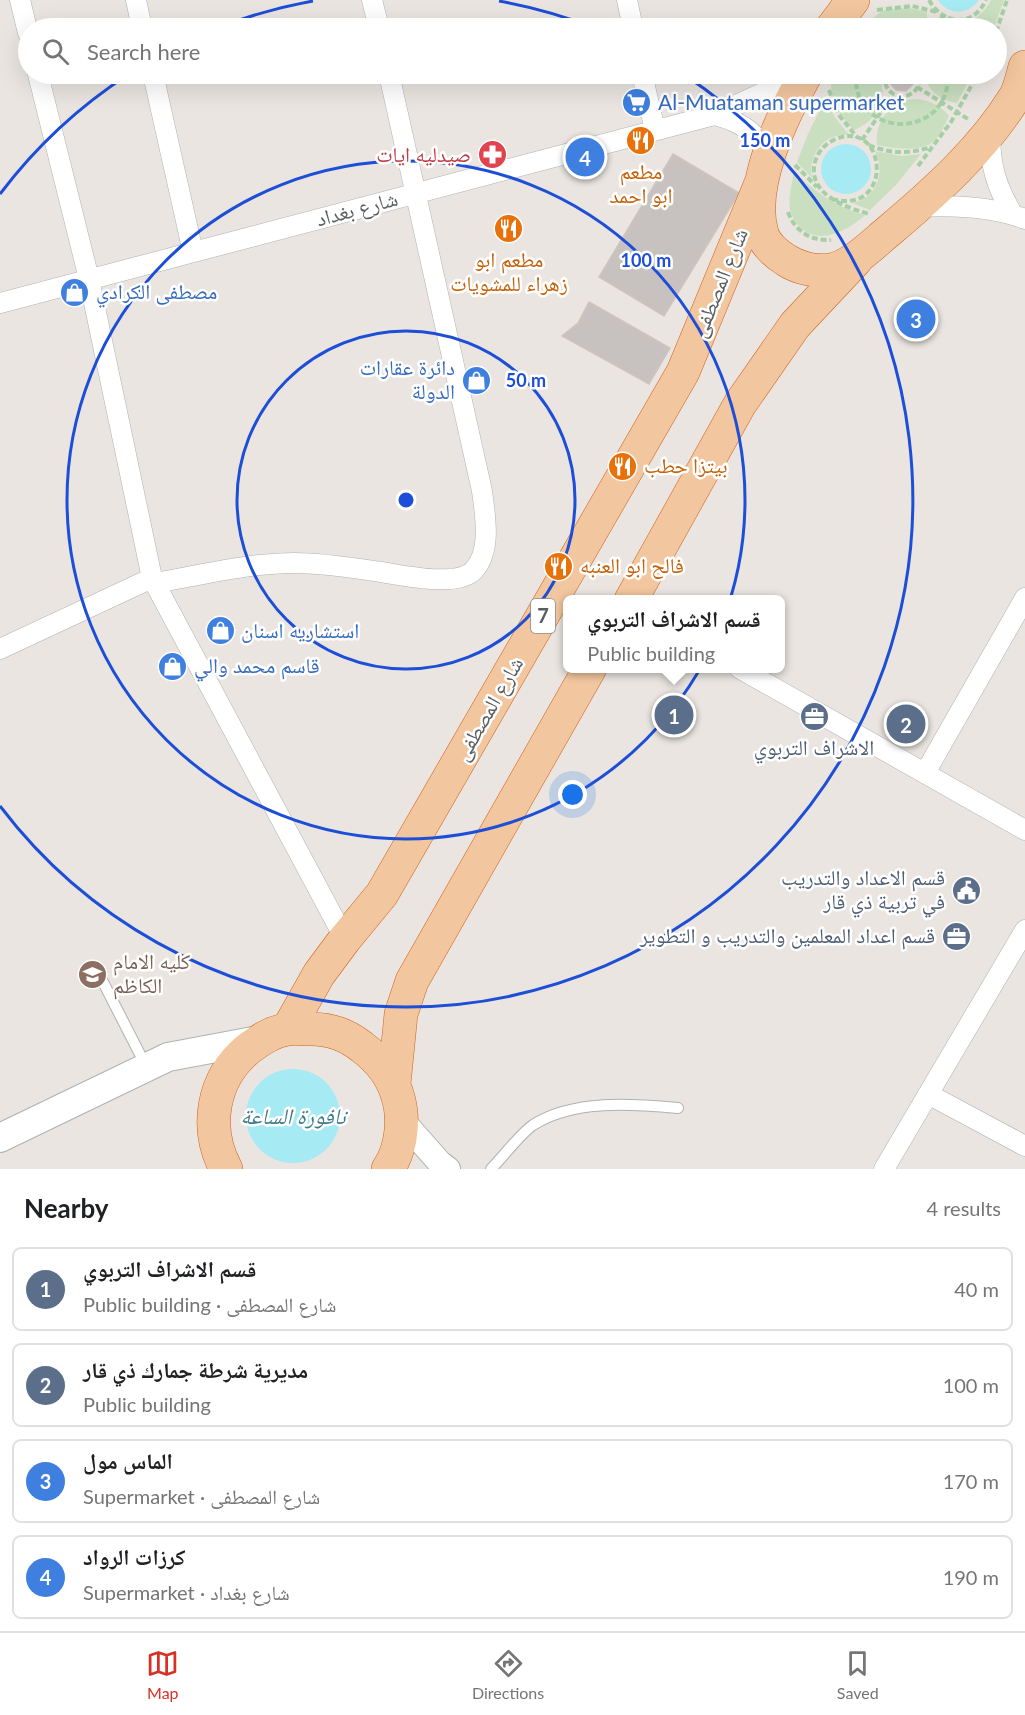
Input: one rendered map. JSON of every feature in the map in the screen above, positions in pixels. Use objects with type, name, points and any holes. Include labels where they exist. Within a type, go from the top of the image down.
[{"type":"highway","name":"7","points":[[807,84],[791,101],[759,218],[763,236],[776,254],[792,264],[811,270],[831,270],[848,247],[916,207],[965,161],[990,132],[1016,95],[1025,67]]},
{"type":"highway","name":"شارع المصطفى","points":[[274,1035],[345,939],[382,894],[683,372],[774,169]]},
{"type":"highway","name":"7","points":[[634,595],[740,404],[848,247]]},
{"type":"highway","points":[[394,1084],[401,1014],[412,981],[588,673]]},
{"type":"highway","points":[[274,1035],[320,1028],[351,1038],[376,1057],[394,1084],[400,1101],[402,1120],[399,1143],[388,1169]]},
{"type":"highway","name":"7","points":[[226,1169],[215,1141],[213,1112],[220,1083],[236,1059],[274,1035]]},
{"type":"main road","points":[[0,1138],[168,1057],[274,1035]]},
{"type":"street","points":[[20,0],[24,18]]},
{"type":"street","points":[[136,0],[140,18]]},
{"type":"street","points":[[372,0],[376,18]]},
{"type":"street","points":[[627,0],[631,18]]},
{"type":"street","points":[[40,84],[89,279],[153,581],[345,939]]},
{"type":"street","points":[[155,84],[193,252]]},
{"type":"street","points":[[0,649],[153,581],[294,563],[353,568],[441,580],[460,578],[474,571],[482,553],[486,531],[482,491],[391,84]]},
{"type":"street","points":[[644,84],[655,130]]},
{"type":"street","name":"شارع بغداد","points":[[0,303],[714,115],[795,84]]},
{"type":"street","points":[[714,115],[732,119],[747,127],[760,140],[774,169]]},
{"type":"street","points":[[990,132],[990,154],[994,175],[1002,196],[1019,217]]},
{"type":"street","points":[[916,207],[965,207],[1019,217]]},
{"type":"street","points":[[925,773],[1025,598]]},
{"type":"street","points":[[746,673],[1025,830]]},
{"type":"street","points":[[884,1169],[1025,930]]},
{"type":"street","points":[[928,1094],[1025,1146]]},
{"type":"street","points":[[402,1120],[448,1169]]},
{"type":"lane","points":[[103,982],[146,1066]]},
{"type":"lane","points":[[491,1169],[532,1126],[560,1113],[592,1107],[632,1104],[678,1108]]},
{"type":"path","points":[[929,0],[937,12],[949,18]]},
{"type":"path","points":[[965,18],[973,15],[986,0]]},
{"type":"path","points":[[1001,18],[1007,0]]},
{"type":"path","points":[[852,9],[912,6],[937,12]]},
{"type":"path","points":[[818,84],[850,132],[868,144],[879,149],[900,153],[911,153],[931,147]]},
{"type":"path","points":[[856,84],[862,102],[877,117],[899,124],[917,122],[933,113],[941,103],[947,84]]},
{"type":"path","points":[[886,84],[893,94],[905,96],[913,92],[918,84]]},
{"type":"path","points":[[913,171],[951,122],[972,84]]},
{"type":"path","points":[[917,87],[941,103]]},
{"type":"path","points":[[860,139],[893,94]]},
{"type":"path","points":[[821,191],[814,169],[818,154],[823,147],[843,136],[860,139]]},
{"type":"path","points":[[832,199],[840,201],[857,199],[875,183],[878,167],[868,144]]},
{"type":"path","points":[[774,169],[793,162],[832,199],[870,214]]},
{"type":"path","points":[[788,207],[794,224],[807,236],[848,247]]},
{"type":"path","points":[[864,219],[874,210]]},
{"type":"green space","points":[[991,0],[1004,0],[998,18],[974,18],[985,10]]},
{"type":"green space","points":[[909,8],[927,12],[927,18],[874,18],[883,11]]},
{"type":"green space","points":[[881,84],[882,99],[869,121],[854,130],[835,104],[831,85]]},
{"type":"green space","points":[[967,84],[957,103],[945,100],[928,85]]},
{"type":"green space","points":[[826,97],[834,116],[849,135],[840,135],[825,141],[815,153],[811,169],[812,178],[797,162]]},
{"type":"green space","points":[[913,99],[933,103],[949,116],[936,139],[928,145],[914,148],[877,145],[878,128],[885,114],[897,104]]},
{"type":"green space","points":[[875,151],[901,156],[921,154],[895,186],[870,210],[852,203],[868,196],[877,183],[880,167]]},
{"type":"green space","points":[[794,172],[826,198],[865,215],[851,226],[835,234],[818,236],[810,234],[794,220],[790,209]]},
{"type":"water","points":[[938,0],[979,0],[970,9],[958,12],[948,9]]},
{"type":"water","points":[[846,144],[860,148],[867,155],[871,169],[867,183],[860,190],[846,194],[832,190],[825,183],[821,169],[825,155],[832,148]]},
{"type":"water","name":"نافورة الساعة","points":[[293,1069],[311,1073],[326,1083],[336,1098],[340,1116],[336,1134],[326,1149],[311,1159],[293,1163],[275,1159],[260,1149],[250,1134],[246,1116],[250,1098],[260,1083],[275,1073]]},
{"type":"building","points":[[891,84],[913,84],[906,91],[896,90]]},
{"type":"building","points":[[673,154],[739,193],[664,316],[599,277]]},
{"type":"building","points":[[589,302],[670,348],[649,384],[562,336],[578,323]]},
{"type":"place","name":"Al-Muataman supermarket","points":[[637,103]]},
{"type":"place","name":"مطعم ابو احمد","points":[[641,141]]},
{"type":"place","name":"صيدليه ايات","points":[[492,155]]},
{"type":"place","name":"كرزات الرواد","points":[[585,157]]},
{"type":"place","name":"مطعم ابو زهراء للمشويات","points":[[509,229]]},
{"type":"place","name":"مصطفى الكرادي","points":[[75,292]]},
{"type":"place","name":"الماس مول","points":[[916,319]]},
{"type":"place","name":"دائرة عقارات الدولة","points":[[476,380]]},
{"type":"place","name":"بيتزا حطب","points":[[623,466]]},
{"type":"place","name":"فالح ابو العنبه","points":[[559,566]]},
{"type":"place","name":"استشاريه اسنان","points":[[220,631]]},
{"type":"place","name":"قاسم محمد والي","points":[[173,666]]},
{"type":"place","name":"قسم الاشراف التربوي","points":[[674,715]]},
{"type":"place","name":"الاشراف التربوي","points":[[814,717]]},
{"type":"place","name":"مديرية شرطة جمارك ذي قار","points":[[906,724]]},
{"type":"place","name":"قسم الاعداد والتدريب في تربية ذي قار","points":[[966,890]]},
{"type":"place","name":"قسم اعداد المعلمين والتدريب و التطوير","points":[[956,936]]},
{"type":"place","name":"كليه الامام الكاظم","points":[[92,974]]}]
